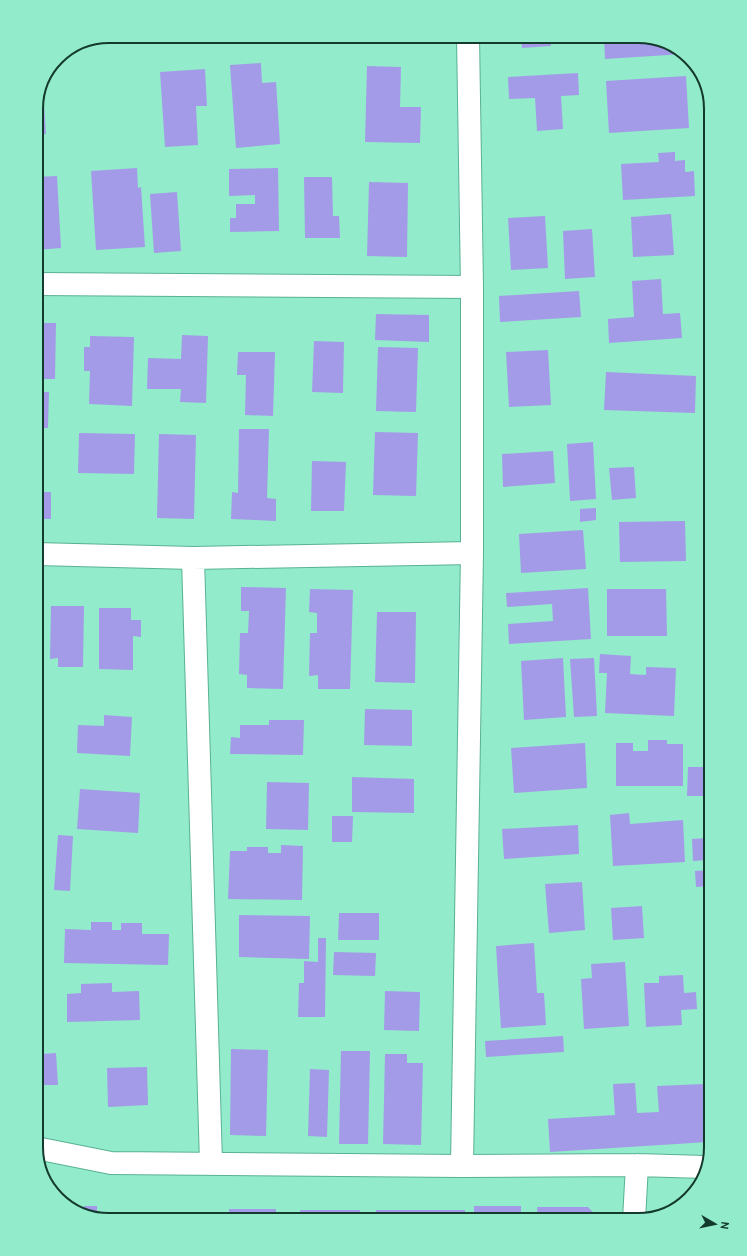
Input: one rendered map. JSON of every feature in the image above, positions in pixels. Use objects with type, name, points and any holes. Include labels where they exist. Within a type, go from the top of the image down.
[{"type":"street","points":[[462,1166],[472,553],[472,287],[468,43]]},
{"type":"street","points":[[43,284],[472,287]]},
{"type":"street","points":[[43,554],[193,558],[472,553]]},
{"type":"street","points":[[193,558],[211,1164]]},
{"type":"street","points":[[43,1149],[111,1163],[462,1166],[637,1165],[700,1167]]},
{"type":"street","points":[[634,1213],[637,1165]]},
{"type":"building","points":[[522,43],[551,43],[551,46],[522,48]]},
{"type":"building","points":[[604,43],[651,44],[676,55],[605,59]]},
{"type":"building","points":[[261,63],[262,83],[276,82],[280,144],[236,148],[230,65]]},
{"type":"building","points":[[367,66],[401,67],[400,107],[421,107],[420,143],[365,142]]},
{"type":"building","points":[[205,69],[207,106],[196,106],[198,145],[165,147],[160,72]]},
{"type":"building","points":[[578,73],[579,95],[561,96],[563,129],[537,131],[535,98],[509,99],[508,77]]},
{"type":"building","points":[[686,76],[689,128],[609,133],[606,81]]},
{"type":"building","points":[[44,100],[46,134],[43,134]]},
{"type":"building","points":[[675,152],[675,161],[685,160],[685,172],[694,171],[695,196],[623,200],[621,164],[659,162],[658,153]]},
{"type":"building","points":[[137,168],[138,188],[141,187],[145,247],[96,250],[91,171]]},
{"type":"building","points":[[278,168],[279,231],[230,232],[230,218],[236,218],[236,204],[255,204],[255,195],[229,196],[229,169]]},
{"type":"building","points":[[57,176],[61,248],[43,249],[43,177]]},
{"type":"building","points":[[304,177],[332,177],[333,216],[339,216],[340,238],[305,238]]},
{"type":"building","points":[[369,182],[408,183],[407,257],[367,256]]},
{"type":"building","points":[[177,192],[181,251],[154,253],[150,194]]},
{"type":"building","points":[[671,214],[674,255],[633,257],[631,217]]},
{"type":"building","points":[[545,216],[548,268],[511,270],[508,218]]},
{"type":"building","points":[[592,229],[595,277],[565,279],[563,231]]},
{"type":"building","points":[[661,279],[663,314],[680,313],[682,338],[609,343],[608,319],[634,317],[632,281]]},
{"type":"building","points":[[579,291],[581,317],[500,322],[499,296]]},
{"type":"building","points":[[376,314],[429,315],[429,342],[375,340]]},
{"type":"building","points":[[43,323],[56,323],[55,379],[43,379]]},
{"type":"building","points":[[182,335],[208,336],[206,403],[180,402],[181,389],[147,389],[148,358],[181,359]]},
{"type":"building","points":[[90,336],[134,337],[132,406],[89,404],[90,371],[84,371],[84,347],[90,347]]},
{"type":"building","points":[[314,341],[344,342],[343,393],[312,392]]},
{"type":"building","points":[[378,347],[418,348],[416,412],[376,411]]},
{"type":"building","points":[[548,350],[551,405],[509,407],[506,352]]},
{"type":"building","points":[[238,352],[275,352],[273,416],[245,415],[246,375],[237,375]]},
{"type":"building","points":[[606,372],[696,376],[695,413],[604,410]]},
{"type":"building","points":[[43,392],[49,392],[48,428],[43,428]]},
{"type":"building","points":[[239,429],[269,429],[267,498],[276,499],[276,521],[231,519],[232,492],[238,493]]},
{"type":"building","points":[[375,432],[418,433],[416,496],[373,495]]},
{"type":"building","points":[[79,433],[135,434],[134,474],[78,473]]},
{"type":"building","points":[[159,434],[196,435],[194,519],[157,518]]},
{"type":"building","points":[[593,442],[596,499],[570,501],[567,444]]},
{"type":"building","points":[[43,450],[44,450],[43,492]]},
{"type":"building","points":[[553,451],[555,483],[503,487],[502,454]]},
{"type":"building","points":[[312,461],[346,462],[344,511],[311,511]]},
{"type":"building","points":[[634,467],[636,498],[612,500],[609,468]]},
{"type":"building","points":[[43,492],[51,492],[51,519],[43,519]]},
{"type":"building","points":[[596,508],[596,520],[580,522],[580,509]]},
{"type":"building","points":[[685,521],[686,561],[620,562],[619,522]]},
{"type":"building","points":[[583,530],[586,569],[521,573],[519,534]]},
{"type":"building","points":[[241,587],[286,588],[283,689],[247,688],[247,675],[239,674],[240,633],[248,633],[249,611],[241,611]]},
{"type":"building","points":[[588,588],[591,639],[509,644],[508,624],[553,621],[552,604],[507,607],[506,593]]},
{"type":"building","points":[[310,589],[353,590],[350,689],[318,689],[318,675],[309,676],[310,633],[317,633],[317,613],[309,612]]},
{"type":"building","points":[[607,589],[666,589],[667,636],[607,636]]},
{"type":"building","points":[[51,606],[84,606],[83,667],[58,667],[58,658],[50,659]]},
{"type":"building","points":[[99,608],[131,608],[131,620],[141,620],[141,637],[133,636],[133,670],[99,669]]},
{"type":"building","points":[[377,612],[416,612],[415,683],[375,682]]},
{"type":"building","points":[[600,654],[631,656],[630,674],[646,675],[646,667],[676,668],[674,716],[605,713],[607,673],[599,673]]},
{"type":"building","points":[[563,658],[566,717],[524,720],[521,661]]},
{"type":"building","points":[[594,658],[597,716],[574,717],[570,659]]},
{"type":"building","points":[[365,709],[412,710],[412,746],[364,745]]},
{"type":"building","points":[[104,715],[132,717],[130,756],[77,753],[78,725],[104,726]]},
{"type":"building","points":[[269,720],[304,720],[303,755],[230,754],[231,737],[240,738],[240,725],[269,725]]},
{"type":"building","points":[[648,740],[667,740],[667,744],[683,744],[683,786],[616,786],[616,743],[633,743],[633,751],[648,751]]},
{"type":"building","points":[[585,743],[587,788],[514,793],[511,748]]},
{"type":"building","points":[[688,767],[704,767],[704,796],[687,796]]},
{"type":"building","points":[[352,777],[414,779],[414,813],[352,812]]},
{"type":"building","points":[[267,782],[309,783],[308,830],[266,829]]},
{"type":"building","points":[[80,789],[140,793],[138,833],[77,829]]},
{"type":"building","points":[[629,813],[630,824],[683,820],[685,862],[613,866],[610,815]]},
{"type":"building","points":[[332,816],[353,816],[352,842],[332,842]]},
{"type":"building","points":[[578,825],[579,854],[504,859],[502,829]]},
{"type":"building","points":[[58,835],[73,836],[70,891],[54,890]]},
{"type":"building","points":[[704,838],[704,860],[693,861],[692,839]]},
{"type":"building","points":[[281,845],[303,846],[302,900],[228,899],[230,851],[247,851],[247,847],[268,847],[268,853],[281,853]]},
{"type":"building","points":[[704,870],[704,886],[696,887],[695,871]]},
{"type":"building","points":[[582,882],[585,930],[549,933],[545,884]]},
{"type":"building","points":[[642,906],[644,938],[613,940],[611,908]]},
{"type":"building","points":[[339,913],[379,913],[379,940],[338,940]]},
{"type":"building","points":[[239,915],[310,916],[309,959],[239,957]]},
{"type":"building","points":[[91,922],[112,922],[112,930],[121,930],[121,923],[142,923],[142,934],[169,934],[168,965],[64,963],[65,929],[91,930]]},
{"type":"building","points":[[318,938],[326,938],[325,1017],[298,1017],[299,983],[304,983],[304,961],[318,962]]},
{"type":"building","points":[[534,943],[537,993],[544,993],[546,1025],[501,1028],[496,946]]},
{"type":"building","points":[[43,950],[44,950],[43,967]]},
{"type":"building","points":[[334,952],[376,953],[375,976],[333,975]]},
{"type":"building","points":[[625,962],[629,1026],[584,1029],[581,979],[592,978],[591,964]]},
{"type":"building","points":[[683,975],[684,993],[696,992],[697,1009],[681,1010],[682,1025],[646,1027],[644,983],[659,983],[659,976]]},
{"type":"building","points":[[112,983],[112,992],[139,991],[140,1020],[67,1022],[67,994],[81,993],[81,984]]},
{"type":"building","points":[[385,991],[420,992],[419,1031],[384,1030]]},
{"type":"building","points":[[563,1036],[564,1052],[486,1057],[485,1041]]},
{"type":"building","points":[[231,1049],[268,1050],[266,1136],[230,1135]]},
{"type":"building","points":[[341,1051],[370,1051],[368,1144],[339,1144]]},
{"type":"building","points":[[56,1053],[58,1085],[43,1085],[43,1054]]},
{"type":"building","points":[[385,1054],[407,1054],[407,1063],[423,1063],[421,1145],[383,1144]]},
{"type":"building","points":[[147,1067],[148,1105],[108,1107],[107,1068]]},
{"type":"building","points":[[310,1069],[329,1070],[327,1137],[308,1136]]},
{"type":"building","points":[[635,1083],[637,1113],[659,1112],[657,1086],[704,1084],[704,1142],[550,1152],[548,1119],[615,1115],[613,1084]]},
{"type":"building","points":[[84,1206],[97,1206],[97,1212],[96,1212],[84,1208]]},
{"type":"building","points":[[474,1206],[521,1206],[521,1213],[474,1213]]},
{"type":"building","points":[[537,1207],[588,1207],[594,1213],[537,1213]]},
{"type":"building","points":[[229,1209],[276,1209],[276,1213],[229,1213]]},
{"type":"building","points":[[300,1210],[360,1210],[360,1213],[300,1213]]},
{"type":"building","points":[[376,1210],[465,1210],[465,1213],[376,1213]]}]
